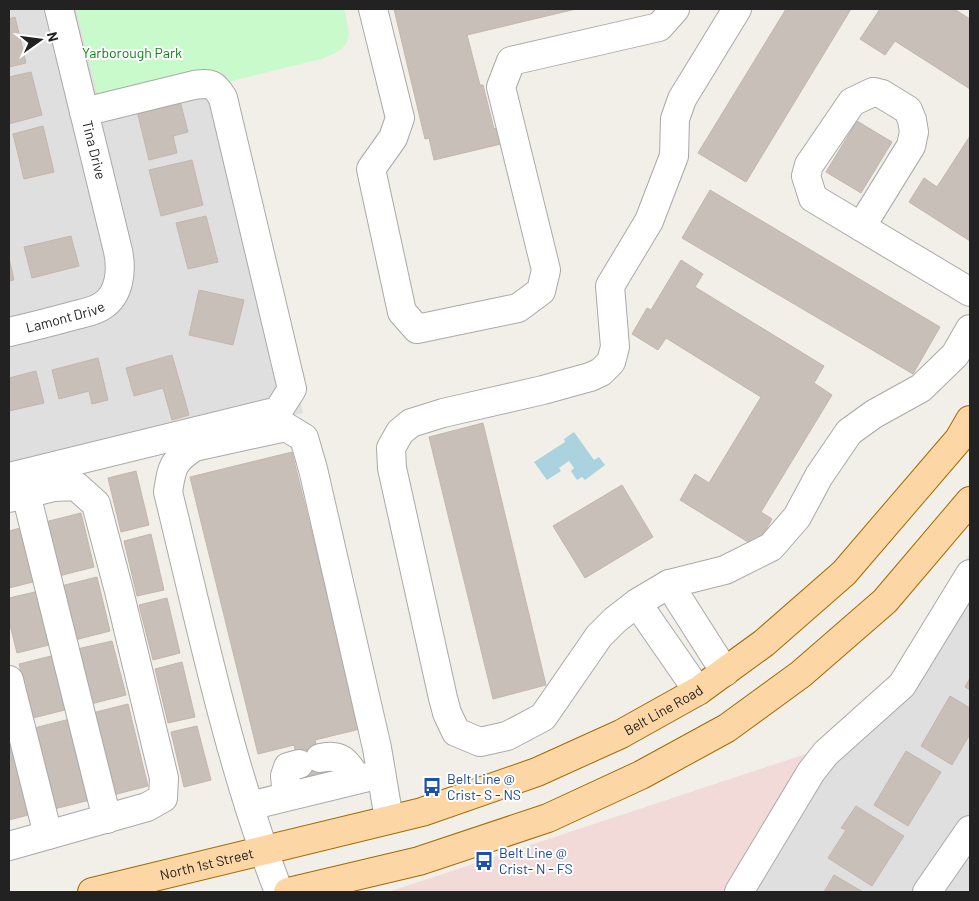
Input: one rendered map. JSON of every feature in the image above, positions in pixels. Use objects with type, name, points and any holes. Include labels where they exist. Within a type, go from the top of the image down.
[{"type":"main road","name":"Belt Line Road","points":[[262,850],[422,812],[538,772],[621,734],[698,691],[764,643],[844,573],[958,439],[970,420]]},
{"type":"main road","points":[[288,892],[365,882],[419,861],[548,818],[641,776],[727,728],[801,674],[885,601],[970,501]]},
{"type":"main road","name":"North 1st Street","points":[[92,892],[262,850]]},
{"type":"street","name":"Tina Drive","points":[[59,9],[121,262],[115,292]]},
{"type":"street","points":[[373,9],[400,118],[393,138],[371,169],[402,312],[417,329],[518,308],[541,291],[546,270],[501,87],[510,61],[659,27],[675,9]]},
{"type":"street","points":[[738,9],[682,99],[675,119],[674,156],[650,221],[610,286],[615,347],[611,362],[601,372],[590,377],[443,413],[412,423],[400,432],[391,448],[392,468],[443,698],[447,713],[456,732],[480,742],[507,736],[543,717],[599,636],[637,602],[669,584],[725,570],[772,547],[797,517],[819,476],[850,432],[874,414],[921,388],[955,354],[970,329]]},
{"type":"street","points":[[15,490],[278,411],[292,389],[223,98],[216,87],[207,84],[194,85],[84,112]]},
{"type":"street","points":[[861,226],[911,146],[914,132],[908,110],[882,94],[873,92],[852,102],[809,164],[806,176],[813,198],[970,292]]},
{"type":"street","name":"Lamont Drive","points":[[9,332],[102,307],[115,292]]},
{"type":"street","points":[[279,892],[262,850],[231,745],[168,492],[172,468],[181,456],[194,447],[286,427],[304,438],[313,469],[377,748],[369,777]]},
{"type":"street","points":[[9,846],[147,807],[163,798],[164,791],[164,778],[119,590],[96,504],[76,486],[15,490]]},
{"type":"street","points":[[15,490],[107,819]]},
{"type":"street","points":[[739,892],[811,772],[826,753],[902,685],[970,574]]},
{"type":"street","points":[[669,584],[725,672]]},
{"type":"street","points":[[637,602],[698,691]]},
{"type":"street","points":[[9,680],[48,835]]},
{"type":"street","points":[[287,796],[284,776],[288,767],[332,755],[369,777],[389,819]]},
{"type":"street","points":[[249,806],[369,777]]},
{"type":"street","points":[[927,892],[970,830]]},
{"type":"shaded area","points":[[9,9],[76,9],[100,105],[226,74],[303,413],[9,487]]},
{"type":"shaded area","points":[[970,553],[970,892],[725,892],[809,753],[894,678]]},
{"type":"shaded area","points":[[809,753],[725,892],[388,892]]},
{"type":"green space","name":"Yarborough Park","points":[[76,9],[344,9],[348,28],[348,41],[340,50],[321,59],[228,82],[226,74],[100,105]]},
{"type":"water","points":[[574,432],[594,460],[599,457],[605,465],[585,480],[582,477],[577,480],[571,471],[574,468],[569,461],[559,468],[561,471],[547,480],[534,462],[565,442],[564,439]]},
{"type":"building","points":[[394,9],[576,9],[467,35],[480,85],[483,85],[494,129],[497,128],[501,144],[434,160],[429,138],[425,139]]},
{"type":"building","points":[[786,9],[851,9],[746,182],[698,153]]},
{"type":"building","points":[[880,9],[954,9],[970,19],[970,89],[895,41],[885,55],[860,39]]},
{"type":"building","points":[[15,17],[26,63],[9,67],[9,19]]},
{"type":"building","points":[[31,72],[42,115],[9,124],[9,77]]},
{"type":"building","points":[[180,101],[188,132],[173,136],[177,153],[149,160],[137,111]]},
{"type":"building","points":[[857,121],[892,142],[861,193],[826,172]]},
{"type":"building","points":[[43,126],[54,172],[24,179],[13,134]]},
{"type":"building","points":[[970,136],[970,241],[909,202],[924,178],[937,187]]},
{"type":"building","points":[[192,160],[203,205],[161,216],[149,170]]},
{"type":"building","points":[[710,190],[940,327],[913,374],[682,238]]},
{"type":"building","points":[[206,216],[218,262],[188,269],[176,223]]},
{"type":"building","points":[[71,236],[79,266],[32,278],[24,247]]},
{"type":"building","points":[[9,258],[14,280],[9,281]]},
{"type":"building","points":[[681,260],[703,274],[695,287],[824,366],[814,383],[832,395],[761,512],[772,519],[756,547],[680,500],[695,474],[709,483],[761,397],[666,338],[658,350],[632,334],[647,308],[651,310]]},
{"type":"building","points":[[199,290],[244,300],[233,345],[189,335]]},
{"type":"building","points":[[172,355],[189,415],[172,420],[163,388],[134,396],[126,368]]},
{"type":"building","points":[[98,358],[108,400],[92,404],[89,391],[59,399],[52,370]]},
{"type":"building","points":[[36,371],[44,403],[9,411],[9,378]]},
{"type":"building","points":[[483,423],[546,685],[493,699],[429,437]]},
{"type":"building","points":[[292,452],[360,729],[315,740],[324,774],[302,779],[294,745],[258,754],[190,477]]},
{"type":"building","points":[[136,471],[149,525],[121,532],[108,478]]},
{"type":"building","points":[[622,485],[653,537],[585,578],[553,526]]},
{"type":"building","points":[[81,513],[94,567],[59,576],[45,522]]},
{"type":"building","points":[[24,527],[37,581],[9,588],[9,531]]},
{"type":"building","points":[[151,534],[164,590],[137,596],[124,541]]},
{"type":"building","points":[[97,577],[110,631],[75,640],[61,586]]},
{"type":"building","points":[[39,591],[53,644],[17,653],[9,621],[9,598]]},
{"type":"building","points":[[167,598],[180,653],[153,660],[139,605]]},
{"type":"building","points":[[112,641],[126,695],[91,704],[77,649]]},
{"type":"building","points":[[55,655],[69,709],[33,718],[19,664]]},
{"type":"building","points":[[182,662],[195,717],[168,723],[155,669]]},
{"type":"building","points":[[970,678],[970,690],[965,687]]},
{"type":"building","points":[[950,696],[970,708],[970,734],[952,765],[921,746]]},
{"type":"building","points":[[128,704],[148,786],[113,795],[92,713]]},
{"type":"building","points":[[70,719],[90,800],[54,809],[34,728]]},
{"type":"building","points":[[197,726],[211,780],[184,787],[171,732]]},
{"type":"building","points":[[9,734],[32,814],[9,820]]},
{"type":"building","points":[[906,751],[941,772],[908,826],[874,805]]},
{"type":"building","points":[[856,806],[904,836],[872,886],[828,858],[846,830],[841,828]]},
{"type":"building","points":[[834,875],[863,892],[824,892]]},
{"type":"place","name":"Belt Line @ Crist- S - NS","points":[[432,787]]},
{"type":"place","name":"Belt Line @ Crist- N - FS","points":[[484,861]]}]
